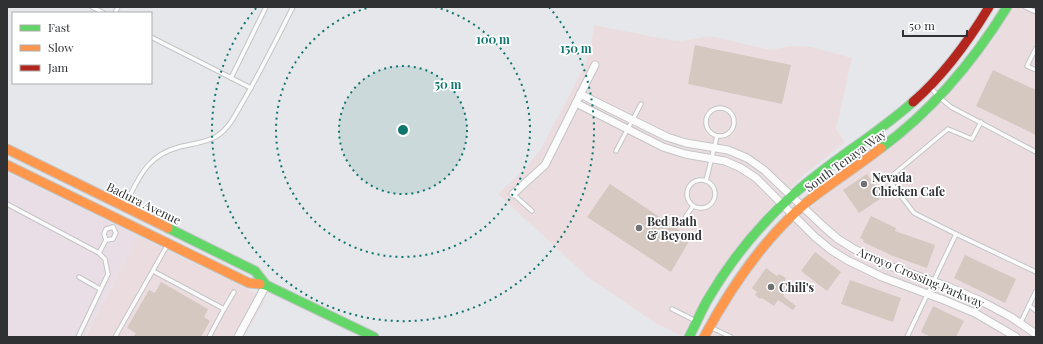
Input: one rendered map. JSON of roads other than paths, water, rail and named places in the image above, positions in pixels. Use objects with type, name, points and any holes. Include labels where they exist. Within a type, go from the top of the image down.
[{"type":"street","name":"South Tenaya Way","points":[[689,337],[708,300],[733,261],[762,225],[792,196],[915,101],[949,65],[979,24],[989,7]]},
{"type":"street","name":"South Tenaya Way","points":[[704,337],[719,307],[744,270],[773,235],[802,206],[841,176],[886,145],[926,112],[960,75],[991,33],[1007,7]]},
{"type":"street","points":[[514,194],[545,165],[595,65]]},
{"type":"street","name":"Arroyo Crossing Parkway","points":[[580,94],[676,141],[714,146],[738,153],[756,163],[838,239],[887,265],[981,301],[1036,334]]},
{"type":"street","name":"Arroyo Crossing Parkway","points":[[576,103],[653,143],[674,151],[734,164],[749,172],[815,237],[831,250],[847,260],[882,277],[975,313],[1016,337]]},
{"type":"street","name":"Badura Avenue","points":[[7,149],[255,271],[266,285]]},
{"type":"street","name":"Badura Avenue","points":[[7,165],[248,283],[266,285],[374,337]]},
{"type":"street","points":[[117,218],[124,207]]},
{"type":"street","points":[[238,337],[266,285]]},
{"type":"lane","points":[[92,7],[102,12]]},
{"type":"lane","points":[[231,78],[266,7]]},
{"type":"lane","points":[[124,207],[145,168],[160,154],[217,136],[229,124],[251,88],[293,7]]},
{"type":"lane","points":[[1024,7],[1036,12]]},
{"type":"lane","points":[[152,38],[251,88]]},
{"type":"lane","points":[[1036,48],[1027,66],[1036,70]]},
{"type":"lane","points":[[929,86],[951,107],[1036,152]]},
{"type":"lane","points":[[616,151],[641,104]]},
{"type":"lane","points":[[716,108],[725,109],[732,116],[734,126],[728,134],[724,136],[717,136],[707,130],[705,121],[706,116],[716,108]]},
{"type":"lane","points":[[981,122],[972,139],[948,129],[888,178],[914,213],[1036,272]]},
{"type":"lane","points":[[706,181],[717,136]]},
{"type":"lane","points":[[697,181],[706,181],[710,183],[715,191],[714,200],[707,207],[702,208],[693,206],[688,199],[688,190],[690,186],[697,181]]},
{"type":"lane","points":[[514,194],[532,211]]},
{"type":"lane","points":[[7,204],[99,254],[105,259],[108,274],[78,337]]},
{"type":"lane","points":[[686,216],[693,206]]},
{"type":"lane","points":[[113,227],[117,218]]},
{"type":"lane","points":[[99,254],[106,240],[104,234],[106,229],[113,227]]},
{"type":"lane","points":[[106,240],[113,239],[116,233],[113,227]]},
{"type":"lane","points":[[907,337],[956,234]]},
{"type":"lane","points":[[115,337],[168,243]]},
{"type":"lane","points":[[153,271],[224,309]]},
{"type":"lane","points":[[79,276],[100,289]]},
{"type":"lane","points":[[1020,324],[1036,291]]},
{"type":"lane","points":[[209,337],[234,292]]},
{"type":"lane","points":[[1029,305],[1036,311]]},
{"type":"lane","points":[[672,309],[697,322]]},
{"type":"lane","points":[[709,326],[731,337]]},
{"type":"place","name":"Nevada Chicken Cafe","points":[[864,184]]},
{"type":"place","name":"Bed Bath & Beyond","points":[[639,228]]},
{"type":"place","name":"Chili's","points":[[771,287]]}]
